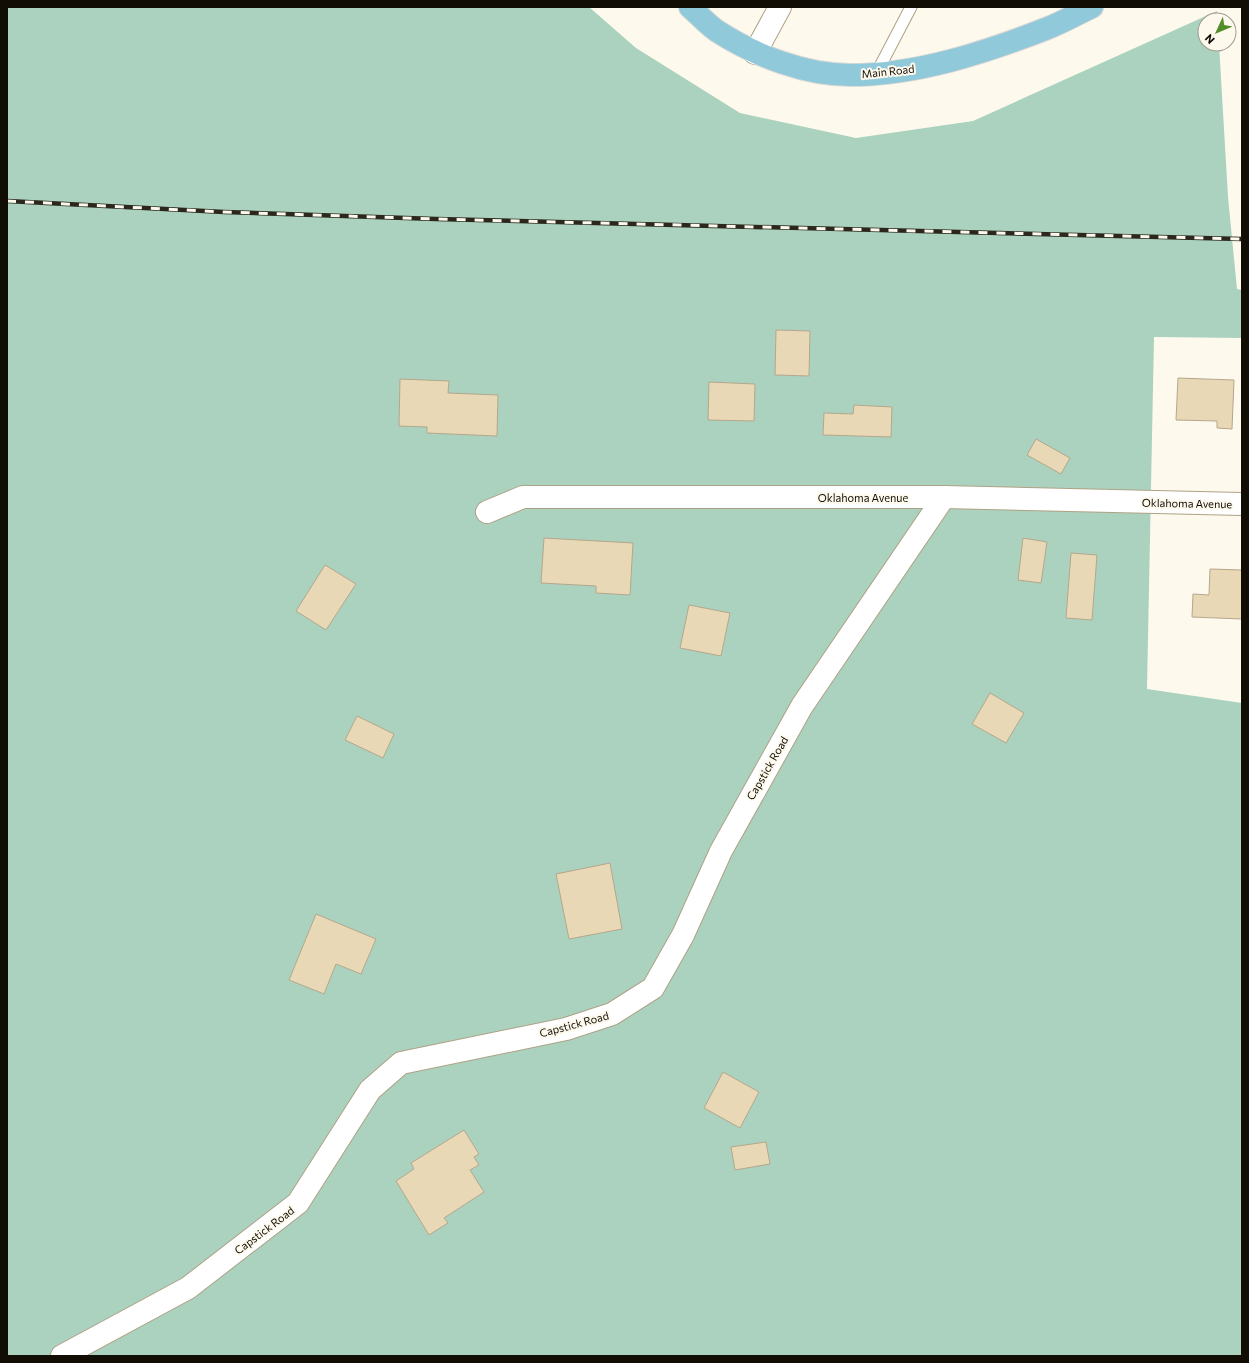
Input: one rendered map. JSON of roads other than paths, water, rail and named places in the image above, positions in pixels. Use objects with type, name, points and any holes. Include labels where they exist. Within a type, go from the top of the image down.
[{"type":"main road","name":"Main Road","points":[[690,7],[716,30],[755,53],[785,63],[817,71],[850,75],[876,74],[920,68],[976,54],[1049,28],[1092,7]]},
{"type":"street","points":[[755,53],[780,7]]},
{"type":"street","name":"Oklahoma Avenue","points":[[487,512],[523,497],[944,497],[1242,504]]},
{"type":"street","name":"Capstick Road","points":[[62,1356],[188,1288],[298,1204],[370,1090],[401,1063],[566,1029],[612,1014],[653,988],[684,935],[721,851],[802,706],[944,497]]},
{"type":"lane","points":[[876,74],[911,7]]},
{"type":"railway","points":[[7,201],[224,212],[436,219],[1242,239]]}]
